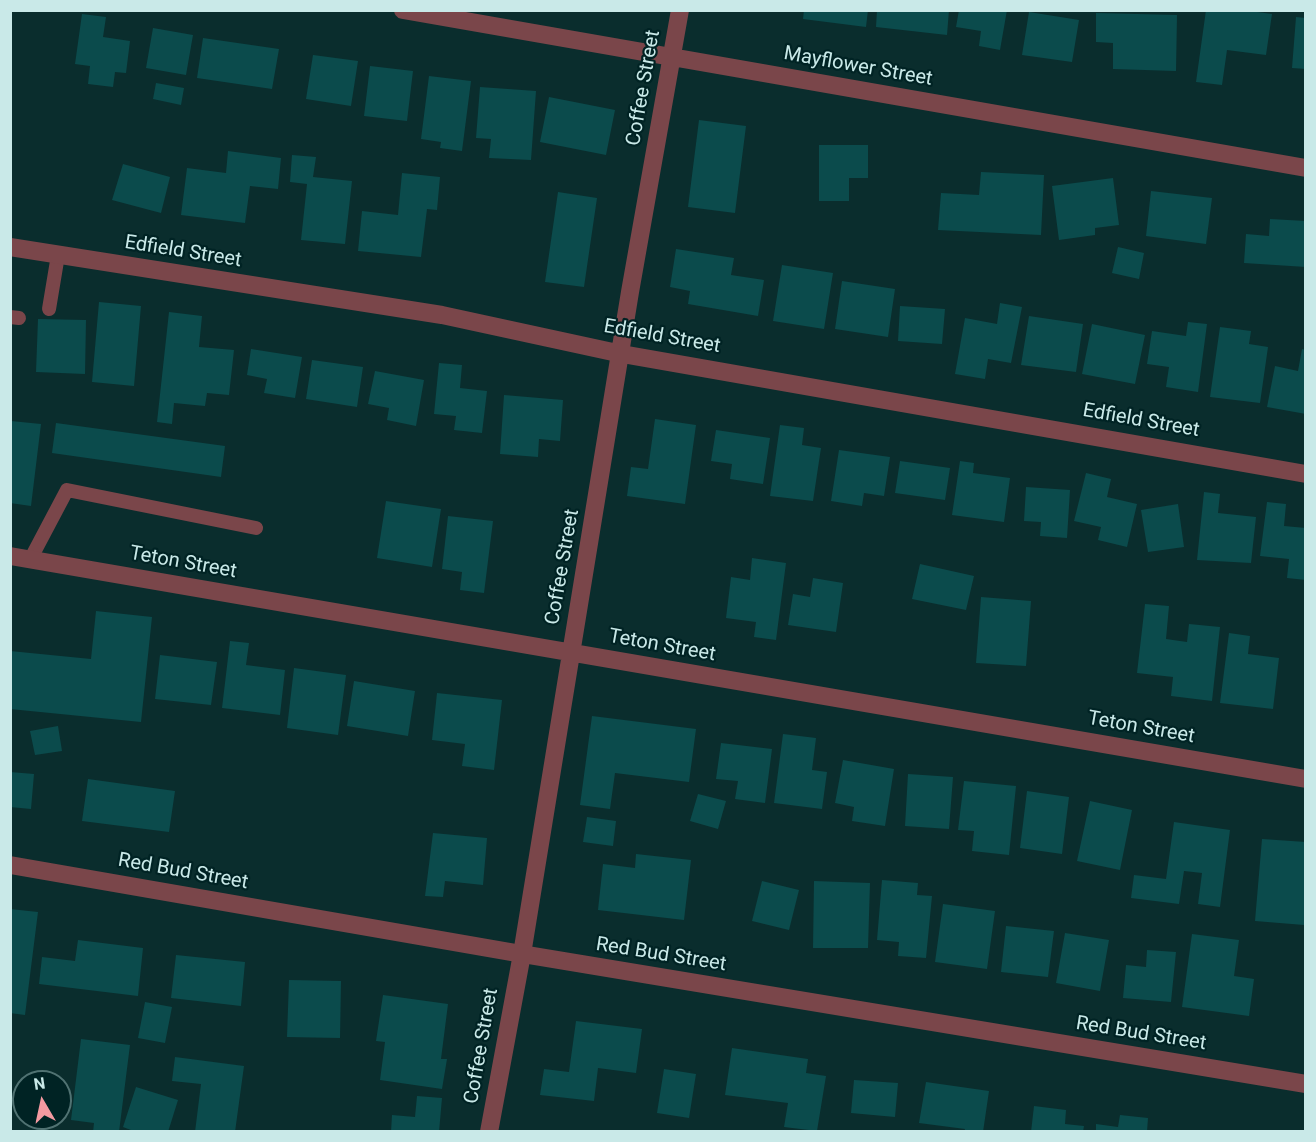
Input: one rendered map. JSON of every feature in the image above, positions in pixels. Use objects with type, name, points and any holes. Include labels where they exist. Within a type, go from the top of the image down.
[{"type":"street","name":"Mayflower Street","points":[[403,10],[1305,168]]},
{"type":"street","name":"Coffee Street","points":[[489,1131],[522,954],[622,354],[630,292],[680,10]]},
{"type":"street","name":"Edfield Street","points":[[10,248],[442,315],[622,354],[1305,474]]},
{"type":"street","name":"Teton Street","points":[[10,556],[1305,779]]},
{"type":"street","name":"Red Bud Street","points":[[10,865],[522,954],[1305,1084]]},
{"type":"lane","points":[[49,309],[58,255]]},
{"type":"lane","points":[[30,560],[66,490],[256,528]]},
{"type":"building","points":[[804,10],[868,10],[866,27],[803,19]]},
{"type":"building","points":[[877,10],[949,10],[947,35],[876,27]]},
{"type":"building","points":[[959,10],[1007,10],[1000,50],[979,46],[981,31],[956,27]]},
{"type":"building","points":[[1206,10],[1243,10],[1272,14],[1266,55],[1227,50],[1222,85],[1196,82]]},
{"type":"building","points":[[1029,12],[1079,20],[1072,62],[1022,55]]},
{"type":"building","points":[[1096,13],[1177,15],[1176,71],[1113,69],[1113,43],[1096,42]]},
{"type":"building","points":[[82,14],[106,17],[103,37],[130,41],[126,73],[115,72],[113,87],[88,84],[90,66],[75,64]]},
{"type":"building","points":[[1296,17],[1306,18],[1306,69],[1292,68]]},
{"type":"building","points":[[153,28],[193,35],[186,75],[146,68]]},
{"type":"building","points":[[203,38],[279,49],[272,89],[197,78]]},
{"type":"building","points":[[313,55],[358,61],[351,106],[306,99]]},
{"type":"building","points":[[370,66],[413,71],[407,121],[364,116]]},
{"type":"building","points":[[429,76],[471,81],[462,151],[440,148],[441,142],[421,139]]},
{"type":"building","points":[[156,83],[184,88],[181,105],[153,99]]},
{"type":"building","points":[[480,87],[536,91],[531,160],[489,158],[491,139],[476,138]]},
{"type":"building","points":[[549,97],[615,110],[606,155],[540,142]]},
{"type":"building","points":[[699,120],[746,126],[735,213],[688,207]]},
{"type":"building","points":[[819,145],[868,145],[868,178],[849,178],[849,201],[819,201]]},
{"type":"building","points":[[228,151],[281,158],[278,189],[250,186],[245,223],[181,215],[187,168],[226,173]]},
{"type":"building","points":[[292,155],[316,157],[313,177],[352,181],[345,244],[301,240],[307,184],[290,182]]},
{"type":"building","points":[[123,164],[170,177],[161,213],[112,200]]},
{"type":"building","points":[[981,172],[1044,175],[1041,235],[938,230],[941,193],[979,195]]},
{"type":"building","points":[[402,173],[440,177],[437,210],[427,209],[421,257],[358,251],[362,211],[398,215]]},
{"type":"building","points":[[1113,178],[1119,225],[1095,228],[1095,235],[1059,240],[1052,186]]},
{"type":"building","points":[[1151,191],[1212,198],[1206,244],[1146,236]]},
{"type":"building","points":[[558,192],[597,198],[584,287],[545,282]]},
{"type":"building","points":[[1270,219],[1306,221],[1306,267],[1244,263],[1246,234],[1269,236]]},
{"type":"building","points":[[1118,247],[1144,253],[1139,279],[1112,273]]},
{"type":"building","points":[[676,249],[734,258],[731,275],[764,280],[758,316],[688,304],[690,291],[670,287]]},
{"type":"building","points":[[782,265],[833,273],[824,329],[773,321]]},
{"type":"building","points":[[842,281],[895,289],[888,337],[835,329]]},
{"type":"building","points":[[99,302],[141,306],[134,386],[92,382]]},
{"type":"building","points":[[1000,303],[1022,307],[1011,363],[988,359],[985,379],[955,374],[965,318],[997,324]]},
{"type":"building","points":[[900,306],[945,309],[942,344],[898,341]]},
{"type":"building","points":[[169,312],[202,316],[199,347],[234,350],[229,395],[207,393],[205,406],[174,403],[172,424],[157,422]]},
{"type":"building","points":[[1029,316],[1083,324],[1076,372],[1021,365]]},
{"type":"building","points":[[38,319],[86,320],[85,374],[36,372]]},
{"type":"building","points":[[1188,322],[1207,324],[1198,392],[1166,387],[1169,367],[1147,364],[1152,331],[1186,336]]},
{"type":"building","points":[[1092,324],[1145,335],[1135,384],[1082,374]]},
{"type":"building","points":[[1220,327],[1251,331],[1249,344],[1268,347],[1260,403],[1210,397]]},
{"type":"building","points":[[251,349],[302,357],[295,398],[264,393],[267,379],[247,375]]},
{"type":"building","points":[[1302,349],[1306,350],[1306,414],[1267,407],[1275,366],[1298,371]]},
{"type":"building","points":[[312,360],[363,367],[357,407],[306,399]]},
{"type":"building","points":[[439,363],[462,365],[460,388],[487,391],[482,433],[454,430],[456,416],[434,414]]},
{"type":"building","points":[[375,371],[424,380],[416,426],[387,420],[389,408],[368,404]]},
{"type":"building","points":[[504,395],[563,400],[560,441],[539,439],[538,457],[500,454]]},
{"type":"building","points":[[655,419],[696,425],[685,504],[627,496],[631,467],[648,469]]},
{"type":"building","points":[[11,421],[41,424],[31,506],[10,503]]},
{"type":"building","points":[[56,423],[225,446],[221,477],[52,453]]},
{"type":"building","points":[[780,425],[804,428],[802,445],[821,448],[813,501],[770,496]]},
{"type":"building","points":[[716,430],[770,438],[763,484],[730,479],[732,464],[711,461]]},
{"type":"building","points":[[839,450],[890,457],[884,496],[864,493],[862,506],[831,501]]},
{"type":"building","points":[[900,461],[950,468],[945,500],[895,493]]},
{"type":"building","points":[[960,461],[974,463],[973,473],[1010,478],[1004,522],[952,515]]},
{"type":"building","points":[[1086,473],[1111,479],[1107,497],[1137,504],[1127,547],[1098,540],[1101,527],[1074,521]]},
{"type":"building","points":[[1026,487],[1070,490],[1067,538],[1040,536],[1041,522],[1024,521]]},
{"type":"building","points":[[1204,492],[1220,494],[1218,513],[1256,517],[1251,563],[1197,560]]},
{"type":"building","points":[[386,501],[441,509],[432,567],[377,558]]},
{"type":"building","points":[[1267,502],[1286,504],[1284,526],[1306,528],[1306,580],[1287,578],[1289,559],[1260,556]]},
{"type":"building","points":[[1178,504],[1184,547],[1148,552],[1141,510]]},
{"type":"building","points":[[448,516],[493,521],[484,593],[460,590],[462,572],[442,569]]},
{"type":"building","points":[[752,558],[786,563],[776,640],[754,637],[756,622],[726,618],[731,577],[750,580]]},
{"type":"building","points":[[920,564],[974,576],[966,610],[912,599]]},
{"type":"building","points":[[813,578],[843,583],[836,632],[788,625],[793,594],[810,597]]},
{"type":"building","points":[[981,597],[1031,601],[1026,666],[976,663]]},
{"type":"building","points":[[1145,604],[1169,606],[1166,639],[1187,642],[1189,624],[1220,627],[1212,701],[1171,696],[1173,677],[1137,673]]},
{"type":"building","points":[[96,611],[152,617],[141,722],[10,709],[10,651],[91,659]]},
{"type":"building","points":[[1229,633],[1250,636],[1248,654],[1279,658],[1273,709],[1220,703]]},
{"type":"building","points":[[230,641],[249,643],[246,665],[285,670],[280,715],[222,708]]},
{"type":"building","points":[[160,655],[217,662],[211,705],[155,699]]},
{"type":"building","points":[[294,668],[346,675],[338,735],[287,728]]},
{"type":"building","points":[[354,681],[415,691],[408,736],[347,726]]},
{"type":"building","points":[[437,693],[502,700],[494,770],[462,766],[465,744],[432,740]]},
{"type":"building","points":[[592,716],[696,729],[689,782],[615,773],[610,809],[580,805]]},
{"type":"building","points":[[58,726],[62,751],[35,755],[30,731]]},
{"type":"building","points":[[783,734],[816,738],[812,770],[827,772],[822,809],[774,803]]},
{"type":"building","points":[[721,743],[772,749],[765,803],[735,799],[738,781],[716,779]]},
{"type":"building","points":[[843,760],[894,769],[885,826],[852,821],[854,807],[835,803]]},
{"type":"building","points":[[10,772],[34,774],[31,809],[10,807]]},
{"type":"building","points":[[908,774],[953,777],[949,829],[905,826]]},
{"type":"building","points":[[88,779],[175,791],[169,832],[82,821]]},
{"type":"building","points":[[964,781],[1016,786],[1009,855],[972,851],[974,831],[958,830]]},
{"type":"building","points":[[1027,791],[1069,797],[1062,854],[1020,848]]},
{"type":"building","points":[[698,794],[726,801],[718,829],[690,821]]},
{"type":"building","points":[[1090,801],[1132,810],[1120,870],[1077,861]]},
{"type":"building","points":[[587,817],[616,821],[613,846],[583,842]]},
{"type":"building","points":[[1174,822],[1230,830],[1220,907],[1198,904],[1202,873],[1184,871],[1179,904],[1131,898],[1134,875],[1166,879]]},
{"type":"building","points":[[433,833],[487,838],[483,885],[445,881],[443,897],[425,896]]},
{"type":"building","points":[[1262,839],[1306,842],[1304,925],[1255,921]]},
{"type":"building","points":[[636,854],[691,860],[684,920],[598,910],[603,864],[635,868]]},
{"type":"building","points":[[882,880],[918,883],[917,895],[932,896],[926,958],[898,956],[899,942],[877,940]]},
{"type":"building","points":[[762,881],[799,890],[789,930],[752,921]]},
{"type":"building","points":[[814,881],[870,883],[868,948],[813,948]]},
{"type":"building","points":[[943,904],[995,911],[987,969],[935,962]]},
{"type":"building","points":[[10,909],[38,912],[25,1015],[10,1013]]},
{"type":"building","points":[[1006,926],[1054,931],[1048,977],[1001,972]]},
{"type":"building","points":[[1065,933],[1109,940],[1100,991],[1056,983]]},
{"type":"building","points":[[1192,934],[1239,940],[1234,976],[1254,979],[1249,1016],[1182,1007]]},
{"type":"building","points":[[78,940],[143,948],[138,996],[39,984],[42,957],[75,961]]},
{"type":"building","points":[[1147,950],[1176,952],[1171,1002],[1123,998],[1126,965],[1146,967]]},
{"type":"building","points":[[176,955],[245,962],[241,1006],[171,998]]},
{"type":"building","points":[[289,980],[341,981],[340,1038],[287,1037]]},
{"type":"building","points":[[383,995],[448,1004],[441,1059],[447,1059],[442,1089],[380,1080],[385,1042],[376,1041]]},
{"type":"building","points":[[145,1002],[172,1007],[165,1043],[138,1038]]},
{"type":"building","points":[[576,1021],[642,1029],[636,1073],[598,1068],[594,1101],[540,1095],[544,1069],[569,1072]]},
{"type":"building","points":[[81,1039],[130,1045],[119,1132],[93,1132],[94,1123],[72,1120]]},
{"type":"building","points":[[732,1048],[808,1059],[806,1073],[826,1076],[817,1131],[784,1127],[788,1103],[725,1095]]},
{"type":"building","points":[[175,1057],[244,1066],[235,1132],[195,1132],[201,1084],[172,1081]]},
{"type":"building","points":[[664,1069],[696,1074],[689,1118],[657,1113]]},
{"type":"building","points":[[854,1080],[898,1083],[895,1117],[851,1113]]},
{"type":"building","points":[[926,1082],[989,1091],[983,1132],[964,1132],[965,1129],[919,1123]]},
{"type":"building","points":[[136,1087],[178,1100],[168,1132],[136,1132],[123,1127]]},
{"type":"building","points":[[417,1096],[442,1098],[439,1132],[391,1132],[392,1115],[415,1117]]},
{"type":"building","points":[[1034,1106],[1066,1110],[1065,1124],[1084,1126],[1083,1132],[1031,1132]]},
{"type":"building","points":[[1120,1115],[1148,1118],[1147,1132],[1096,1132],[1096,1124],[1118,1127]]}]
